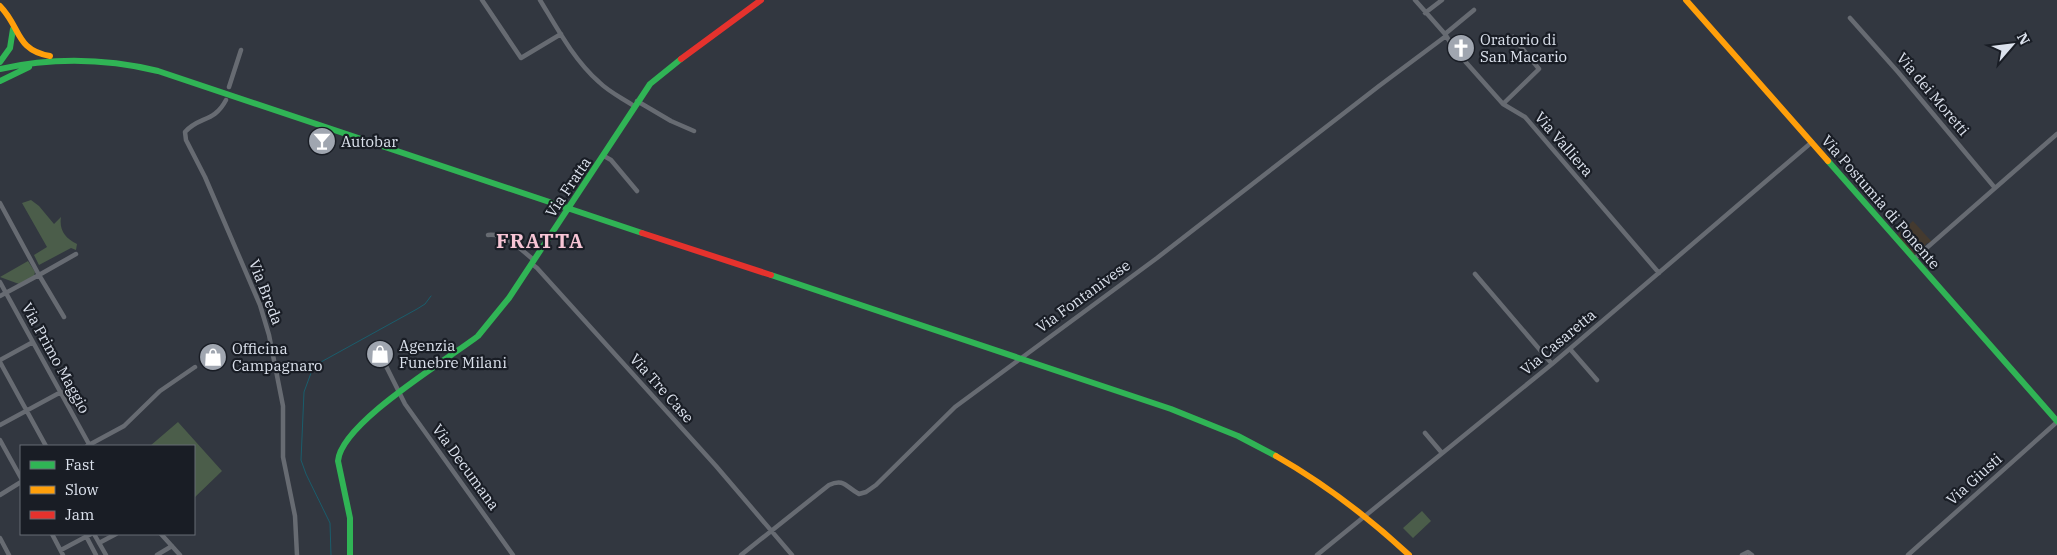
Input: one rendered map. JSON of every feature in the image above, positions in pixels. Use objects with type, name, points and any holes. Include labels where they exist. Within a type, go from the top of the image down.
[{"type":"main road","name":"Via Fratta","points":[[350,555],[349,513],[340,469],[339,454],[346,439],[399,393],[487,327],[533,262],[650,84],[669,66],[761,0]]},
{"type":"main road","name":"Via Postumia di Ponente","points":[[1686,0],[2057,422]]},
{"type":"main road","points":[[0,6],[12,22],[22,42],[30,50],[38,54],[48,56],[98,56],[176,76],[1205,421],[1261,446],[1319,480],[1364,514],[1409,555]]},
{"type":"main road","points":[[0,62],[12,43],[12,22]]},
{"type":"main road","points":[[0,69],[51,60],[85,58],[115,61]]},
{"type":"main road","points":[[0,81],[22,69],[42,64],[115,61]]},
{"type":"street","points":[[482,0],[521,58],[561,34]]},
{"type":"street","points":[[540,0],[573,52],[598,81],[636,104],[694,130]]},
{"type":"street","name":"Via Valliera","points":[[1415,0],[1445,35],[1455,50],[1503,104],[1525,117],[1659,273]]},
{"type":"street","points":[[1425,13],[1442,0]]},
{"type":"street","name":"Via Fontanivese","points":[[741,555],[829,485],[837,481],[859,494],[871,489],[955,407],[1156,258],[1445,35],[1474,10]]},
{"type":"street","name":"Via dei Moretti","points":[[1850,18],[1995,188]]},
{"type":"street","points":[[1503,104],[1539,69],[1513,37]]},
{"type":"street","points":[[229,87],[242,50]]},
{"type":"street","name":"Via Breda","points":[[226,100],[220,110],[212,117],[191,126],[185,132],[186,140],[260,304],[269,336],[282,400],[283,457],[295,516],[297,555]]},
{"type":"street","points":[[1914,259],[2057,134]]},
{"type":"street","name":"Via Casaretta","points":[[1317,555],[1570,349],[1812,142]]},
{"type":"street","points":[[604,156],[616,164],[638,191]]},
{"type":"street","points":[[0,203],[64,317]]},
{"type":"street","name":"Via Tre Case","points":[[488,236],[497,234],[505,238],[533,262],[792,555]]},
{"type":"street","points":[[0,296],[76,254]]},
{"type":"street","points":[[1475,274],[1552,364]]},
{"type":"street","name":"Via Primo Maggio","points":[[0,282],[88,445]]},
{"type":"street","points":[[33,342],[0,361],[45,445]]},
{"type":"street","points":[[1570,349],[1597,380]]},
{"type":"street","name":"Via Decumana","points":[[382,358],[414,418],[514,555]]},
{"type":"street","points":[[91,445],[124,426],[160,391],[195,367]]},
{"type":"street","points":[[0,425],[61,392]]},
{"type":"street","name":"Via Giusti","points":[[1908,555],[2057,422]]},
{"type":"street","points":[[1425,433],[1442,453]]},
{"type":"street","points":[[0,440],[20,476]]},
{"type":"street","points":[[0,494],[20,483]]},
{"type":"street","points":[[52,535],[64,555]]},
{"type":"street","points":[[60,550],[90,535]]},
{"type":"street","points":[[90,535],[99,543],[106,555]]},
{"type":"street","points":[[90,535],[96,555]]},
{"type":"street","points":[[99,543],[114,535]]},
{"type":"street","points":[[162,535],[180,555]]},
{"type":"street","points":[[0,538],[9,555]]},
{"type":"street","points":[[157,555],[172,546]]},
{"type":"street","points":[[1742,555],[1748,552],[1752,555]]},
{"type":"shaded area","points":[[1913,221],[1932,242],[1927,243],[1917,254],[1912,254],[1896,236]]},
{"type":"green space","points":[[31,200],[39,206],[54,224],[61,217],[62,230],[69,239],[77,244],[76,250],[71,248],[39,265],[34,255],[47,247],[22,203]]},
{"type":"green space","points":[[28,261],[35,272],[34,276],[19,284],[0,277]]},
{"type":"green space","points":[[178,422],[222,471],[195,497],[195,445],[151,445]]},
{"type":"green space","points":[[1422,511],[1431,521],[1413,538],[1403,528]]},
{"type":"waterway","points":[[331,555],[330,523],[301,460],[304,392],[311,373],[321,362],[417,309],[425,304],[431,296]]},
{"type":"traffic: fast","points":[[0,62],[10,48],[13,29]]},
{"type":"traffic: fast","points":[[350,555],[350,518],[338,461],[344,446],[357,429],[375,411],[478,336],[509,298],[650,84],[681,59]]},
{"type":"traffic: fast","points":[[0,69],[40,62],[99,61],[158,71],[642,233]]},
{"type":"traffic: fast","points":[[0,81],[29,67]]},
{"type":"traffic: fast","points":[[1828,161],[2057,421]]},
{"type":"traffic: fast","points":[[771,275],[1171,409],[1238,436],[1276,456]]},
{"type":"traffic: slow","points":[[1686,0],[1828,161]]},
{"type":"traffic: slow","points":[[0,6],[7,14],[24,43],[30,49],[50,56]]},
{"type":"traffic: slow","points":[[1276,456],[1346,502],[1409,555]]},
{"type":"traffic: jam","points":[[681,59],[761,0]]},
{"type":"traffic: jam","points":[[642,233],[771,275]]},
{"type":"place","name":"Oratorio di San Macario","points":[[1461,48]]},
{"type":"place","name":"Autobar","points":[[322,141]]},
{"type":"place","name":"Agenzia Funebre Milani","points":[[380,354]]},
{"type":"place","name":"Officina Campagnaro","points":[[213,357]]},
{"type":"district","name":"FRATTA","points":[[540,240]]}]
